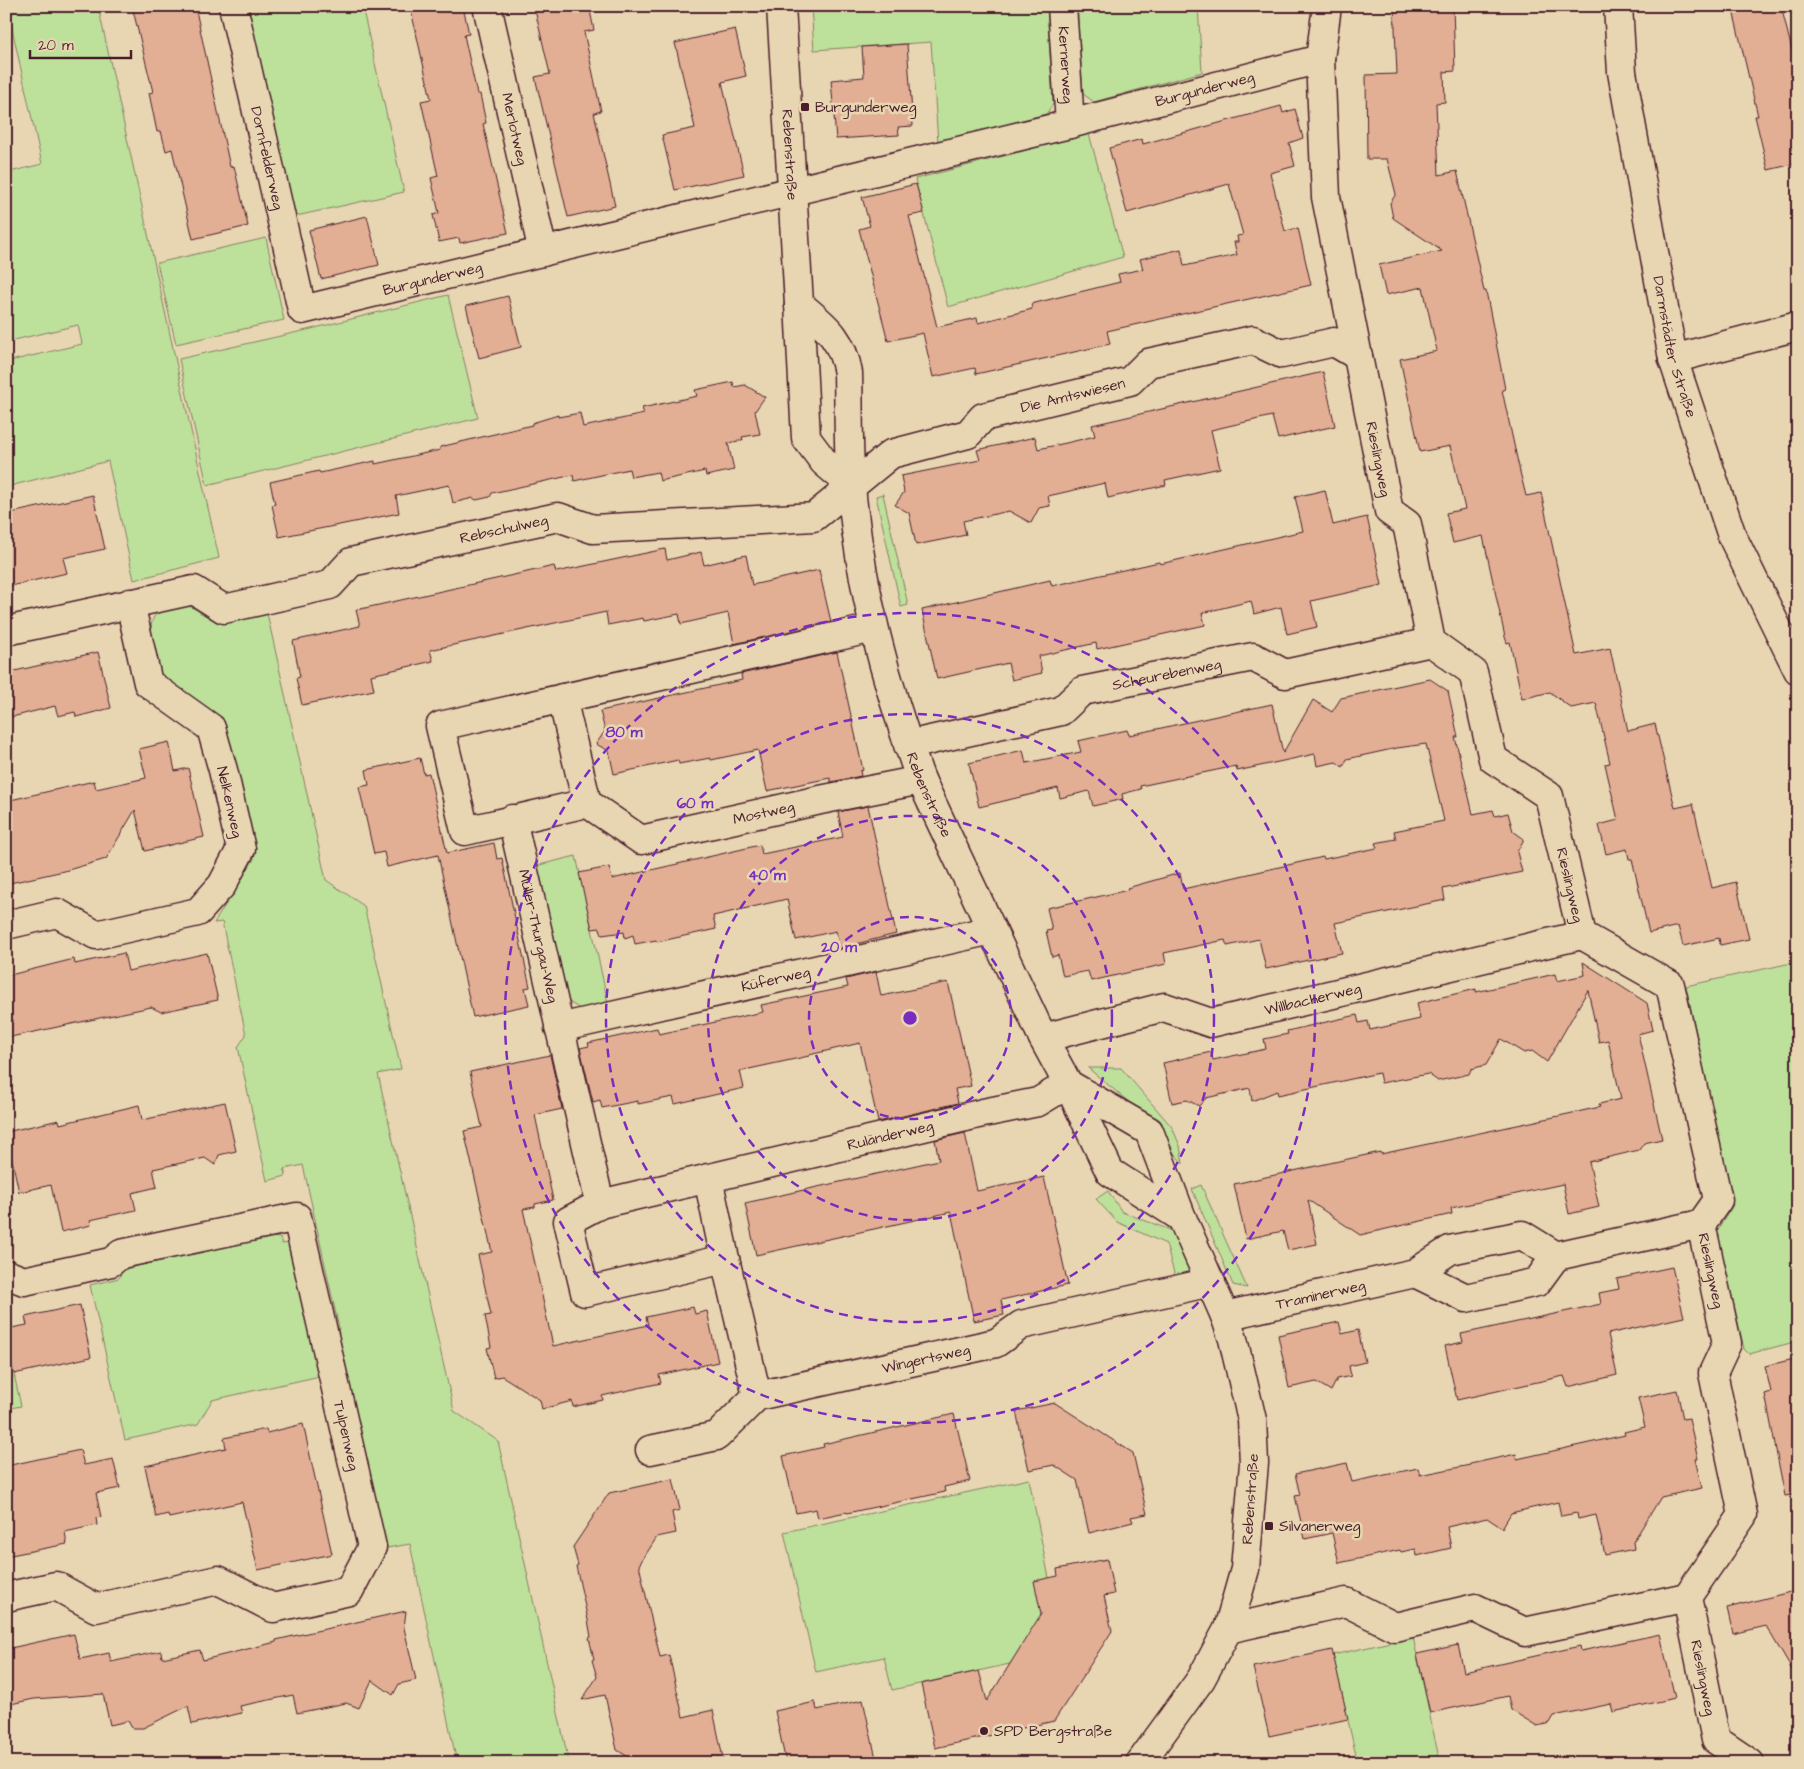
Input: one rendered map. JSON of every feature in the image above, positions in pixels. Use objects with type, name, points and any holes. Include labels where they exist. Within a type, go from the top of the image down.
[{"type":"street","name":"Dornfelderweg","points":[[233,6],[302,310]]},
{"type":"street","name":"Merlotweg","points":[[487,6],[543,252]]},
{"type":"street","name":"Rebenstraße","points":[[781,6],[791,192],[800,304],[806,438],[824,462],[851,485]]},
{"type":"street","name":"Kernerweg","points":[[1062,6],[1070,124]]},
{"type":"street","name":"Rieslingweg","points":[[1327,6],[1320,59],[1326,197],[1389,511],[1407,524],[1431,642],[1473,672],[1493,759],[1549,796],[1582,935],[1670,986],[1718,1200],[1701,1224],[1727,1343],[1713,1372],[1743,1515],[1687,1597],[1716,1740],[1750,1763]]},
{"type":"street","name":"Darmstädter Straße","points":[[1618,6],[1622,72],[1673,359],[1732,536],[1798,670]]},
{"type":"street","name":"Burgunderweg","points":[[302,310],[1070,124],[1320,59]]},
{"type":"street","name":"Rebenstraße","points":[[800,304],[833,334],[845,356],[848,373],[851,485],[861,561],[874,628],[908,745],[922,780],[992,930],[1110,1172],[1182,1218]]},
{"type":"street","points":[[1673,359],[1798,326]]},
{"type":"street","name":"Die Amtswiesen","points":[[851,485],[891,454],[968,434],[983,417],[1130,381],[1148,363],[1254,340],[1282,354],[1334,342],[1358,356]]},
{"type":"street","name":"Rebschulweg","points":[[130,603],[194,590],[224,609],[330,585],[350,562],[558,517],[594,529],[814,517],[851,485]]},
{"type":"street","points":[[6,631],[130,603]]},
{"type":"street","name":"Nelkenweg","points":[[6,925],[57,913],[96,935],[198,912],[222,885],[241,849],[223,770],[211,728],[148,683],[130,603]]},
{"type":"street","points":[[562,698],[586,803],[465,831],[440,726],[562,698],[874,628]]},
{"type":"street","name":"Scheurebenweg","points":[[908,745],[1061,711],[1082,691],[1253,657],[1285,674],[1431,642]]},
{"type":"street","name":"Mostweg","points":[[586,803],[641,840],[820,800],[922,780]]},
{"type":"street","name":"Müller-Thurgau-Weg","points":[[512,820],[600,1204]]},
{"type":"street","name":"Küferweg","points":[[560,1028],[992,930]]},
{"type":"street","name":"Willbacherweg","points":[[1044,1038],[1164,1007],[1212,1023],[1582,935]]},
{"type":"street","name":"Rebenstraße","points":[[1068,1084],[1149,1131],[1182,1218],[1225,1316],[1233,1339],[1252,1420],[1254,1462],[1245,1569],[1228,1629],[1201,1679],[1148,1760]]},
{"type":"street","name":"Ruländerweg","points":[[725,1259],[585,1292],[568,1221],[600,1204],[983,1113],[1038,1102],[1068,1084]]},
{"type":"street","points":[[650,1450],[717,1436],[757,1396],[708,1178]]},
{"type":"street","name":"Tulpenweg","points":[[6,1274],[24,1281],[111,1262],[121,1254],[297,1217],[372,1548],[349,1591],[274,1608],[218,1580],[96,1608],[56,1586],[6,1597]]},
{"type":"street","points":[[1415,1274],[1466,1298],[1537,1282],[1556,1256],[1701,1224]]},
{"type":"street","name":"Traminerweg","points":[[1225,1316],[1415,1274],[1450,1250],[1522,1235],[1556,1256]]},
{"type":"street","name":"Wingertsweg","points":[[757,1396],[996,1343],[1021,1325],[1211,1282]]},
{"type":"street","points":[[1228,1629],[1346,1602],[1395,1627],[1475,1608],[1525,1632],[1687,1597]]},
{"type":"green space","points":[[7,6],[98,6],[219,558],[134,580],[108,461],[6,487],[6,362],[82,344],[78,325],[6,342],[6,173],[42,164]]},
{"type":"green space","points":[[244,6],[362,6],[404,192],[292,217]]},
{"type":"green space","points":[[811,6],[929,6],[929,9],[972,6],[1047,6],[1053,104],[1046,114],[938,142],[931,42],[814,50]]},
{"type":"green space","points":[[1077,6],[1198,6],[1202,72],[1094,102],[1083,94]]},
{"type":"green space","points":[[1089,134],[1123,257],[948,307],[915,179]]},
{"type":"green space","points":[[266,238],[284,320],[176,344],[157,263]]},
{"type":"green space","points":[[448,295],[478,418],[207,485],[179,359]]},
{"type":"green space","points":[[883,494],[908,605],[901,607],[876,496]]},
{"type":"green space","points":[[188,605],[218,623],[267,613],[326,880],[364,906],[401,1069],[378,1074],[454,1411],[498,1441],[569,1763],[457,1763],[410,1544],[387,1548],[364,1447],[352,1439],[330,1342],[339,1328],[303,1165],[284,1169],[286,1176],[267,1181],[238,1047],[246,1035],[222,922],[214,923],[254,859],[223,718],[161,678],[152,642],[151,632],[154,616],[163,610]]},
{"type":"green space","points":[[576,856],[608,1003],[586,1013],[560,996],[531,867]]},
{"type":"green space","points":[[1796,962],[1798,966],[1798,1341],[1749,1354],[1744,1349],[1717,1231],[1733,1205],[1686,986]]},
{"type":"green space","points":[[1088,1068],[1121,1068],[1172,1127],[1180,1146],[1183,1164],[1142,1113]]},
{"type":"green space","points":[[1201,1185],[1247,1288],[1233,1285],[1192,1189]]},
{"type":"green space","points":[[1108,1191],[1122,1212],[1181,1234],[1194,1274],[1175,1277],[1166,1244],[1117,1222],[1096,1199]]},
{"type":"green space","points":[[269,1237],[280,1238],[282,1244],[288,1243],[293,1253],[320,1376],[212,1400],[198,1424],[125,1440],[90,1285],[119,1278],[124,1269]]},
{"type":"green space","points":[[6,1338],[21,1406],[6,1409]]},
{"type":"green space","points":[[1029,1479],[1049,1578],[1042,1618],[1014,1663],[892,1690],[884,1657],[816,1672],[784,1532]]},
{"type":"green space","points":[[1413,1637],[1440,1763],[1349,1763],[1357,1760],[1333,1655]]},
{"type":"building","points":[[132,6],[195,6],[230,167],[234,166],[248,226],[193,239],[172,149],[166,151],[161,131],[157,132],[149,93],[153,92]]},
{"type":"building","points":[[410,6],[463,6],[469,34],[464,35],[477,94],[480,94],[486,123],[483,124],[508,233],[460,243],[459,238],[439,242],[433,215],[439,213],[431,178],[438,176],[421,101],[431,99]]},
{"type":"building","points":[[534,6],[589,6],[594,30],[584,32],[601,111],[594,113],[615,206],[568,217],[535,77],[550,74]]},
{"type":"building","points":[[1394,6],[1453,6],[1455,71],[1444,72],[1445,102],[1436,103],[1439,175],[1457,171],[1484,291],[1486,291],[1505,389],[1502,390],[1520,472],[1526,496],[1541,493],[1576,655],[1610,648],[1628,731],[1655,724],[1675,808],[1693,804],[1712,888],[1736,882],[1749,939],[1720,945],[1719,938],[1683,946],[1678,926],[1649,933],[1632,859],[1629,859],[1627,849],[1606,854],[1599,825],[1618,820],[1605,764],[1610,763],[1596,703],[1571,708],[1550,692],[1522,699],[1510,642],[1507,643],[1505,637],[1483,536],[1453,543],[1446,513],[1465,509],[1450,446],[1420,452],[1400,359],[1437,351],[1423,287],[1386,295],[1379,265],[1442,251],[1393,218],[1390,203],[1396,194],[1387,159],[1367,159],[1366,75],[1397,74]]},
{"type":"building","points":[[1732,6],[1781,6],[1798,74],[1798,163],[1768,170],[1755,116],[1758,116]]},
{"type":"building","points":[[735,29],[746,76],[722,82],[744,175],[675,190],[662,135],[695,128],[675,43]]},
{"type":"building","points":[[907,44],[913,126],[898,127],[899,135],[836,139],[831,80],[864,77],[862,47]]},
{"type":"building","points":[[1281,106],[1283,113],[1295,109],[1303,138],[1289,143],[1295,166],[1270,173],[1285,231],[1298,228],[1311,285],[1107,331],[1110,344],[976,374],[975,368],[933,377],[923,333],[888,341],[859,229],[870,226],[862,197],[916,184],[924,213],[909,216],[937,327],[977,318],[978,323],[1032,309],[1031,304],[1120,282],[1118,274],[1143,269],[1140,259],[1181,249],[1184,266],[1237,255],[1234,242],[1238,242],[1237,236],[1243,235],[1229,184],[1127,213],[1109,148],[1142,139],[1143,144]]},
{"type":"building","points":[[367,216],[379,265],[321,279],[309,230]]},
{"type":"building","points":[[508,296],[521,347],[479,358],[466,306]]},
{"type":"building","points":[[1323,372],[1335,426],[1278,439],[1272,416],[1211,430],[1220,468],[1165,480],[1166,485],[1108,498],[1105,483],[1048,496],[1050,506],[1039,508],[1031,523],[1009,511],[963,521],[966,535],[916,545],[909,513],[895,505],[904,492],[901,476],[980,460],[977,450],[1035,437],[1038,449],[1066,443],[1095,436],[1092,425]]},
{"type":"building","points":[[733,382],[734,387],[745,385],[765,397],[755,411],[760,434],[742,437],[743,440],[728,443],[734,470],[706,476],[705,471],[660,481],[658,472],[631,477],[629,469],[574,481],[573,475],[492,493],[490,497],[476,500],[473,498],[453,503],[449,485],[396,496],[399,513],[279,537],[272,505],[275,504],[270,482],[319,471],[320,473],[375,461],[375,464],[440,450],[440,447],[532,425],[532,423],[558,415],[558,417],[580,413],[583,427],[644,414],[642,408],[697,396],[695,390]]},
{"type":"building","points":[[1325,490],[1333,525],[1367,517],[1382,585],[1311,601],[1317,627],[1287,634],[1281,607],[1254,614],[1251,601],[1202,613],[1205,625],[1097,649],[1096,643],[1039,656],[1042,673],[1012,680],[1008,663],[937,679],[922,610],[1050,580],[1052,586],[1159,562],[1160,564],[1303,531],[1295,497]]},
{"type":"building","points":[[93,495],[105,549],[63,558],[67,573],[6,587],[6,514]]},
{"type":"building","points":[[665,549],[667,560],[701,552],[704,565],[746,555],[752,585],[819,570],[831,622],[734,644],[728,613],[681,624],[679,614],[644,621],[643,618],[608,625],[606,612],[430,650],[433,661],[371,675],[374,690],[302,705],[296,678],[300,677],[293,641],[360,626],[356,610],[554,566],[556,572]]},
{"type":"building","points":[[98,652],[111,708],[76,717],[75,712],[58,716],[55,706],[12,717],[11,713],[6,714],[6,673]]},
{"type":"building","points":[[837,652],[863,770],[860,771],[861,776],[831,782],[830,778],[767,791],[758,750],[711,760],[710,758],[679,764],[678,760],[614,774],[609,751],[596,744],[605,731],[600,711],[742,680],[741,674]]},
{"type":"building","points":[[1430,679],[1448,691],[1458,737],[1455,737],[1473,814],[1493,810],[1495,816],[1508,813],[1513,831],[1524,839],[1517,852],[1522,872],[1443,889],[1445,900],[1335,923],[1342,953],[1266,969],[1259,939],[1227,946],[1225,940],[1164,953],[1166,964],[1091,981],[1088,971],[1063,976],[1058,955],[1052,957],[1046,931],[1052,930],[1047,908],[1128,890],[1127,888],[1180,873],[1183,889],[1323,857],[1324,859],[1377,848],[1375,843],[1396,839],[1394,831],[1444,821],[1426,744],[1347,759],[1343,767],[1336,762],[1317,766],[1315,754],[1237,771],[1236,766],[1140,786],[1141,789],[1122,794],[1123,799],[1093,806],[1089,791],[1060,798],[1058,788],[979,807],[969,763],[1023,750],[1026,763],[1081,752],[1078,741],[1127,730],[1129,735],[1272,704],[1283,753],[1313,700],[1332,712],[1341,698]]},
{"type":"building","points":[[169,742],[175,771],[188,768],[204,837],[145,851],[135,810],[106,859],[10,883],[6,864],[6,801],[94,781],[96,789],[146,778],[139,749]]},
{"type":"building","points":[[420,758],[424,774],[429,773],[447,853],[494,843],[497,859],[502,858],[530,987],[525,988],[529,1005],[473,1017],[438,855],[387,867],[384,852],[374,854],[359,787],[369,785],[366,770]]},
{"type":"building","points":[[868,806],[896,934],[840,948],[836,931],[796,940],[787,899],[713,916],[716,929],[657,942],[656,940],[635,944],[633,935],[625,938],[624,932],[602,935],[600,928],[592,929],[579,873],[609,867],[612,879],[760,845],[762,854],[843,837],[838,812]]},
{"type":"building","points":[[124,953],[128,971],[207,953],[218,1000],[161,1012],[151,1007],[6,1038],[6,976],[74,959],[75,964]]},
{"type":"building","points":[[1583,962],[1647,1003],[1653,1030],[1638,1034],[1662,1139],[1644,1143],[1639,1150],[1589,1162],[1599,1207],[1569,1214],[1563,1184],[1451,1208],[1452,1214],[1360,1235],[1308,1200],[1317,1244],[1288,1250],[1283,1231],[1246,1239],[1234,1184],[1600,1107],[1599,1104],[1621,1099],[1608,1040],[1599,1042],[1588,990],[1547,1062],[1532,1051],[1524,1053],[1501,1039],[1486,1065],[1471,1069],[1469,1074],[1438,1081],[1428,1074],[1381,1083],[1379,1073],[1278,1095],[1277,1091],[1252,1101],[1250,1088],[1206,1098],[1199,1106],[1187,1100],[1172,1103],[1163,1063],[1211,1052],[1213,1060],[1266,1049],[1264,1039],[1288,1034],[1287,1031],[1357,1015],[1359,1023],[1368,1021],[1370,1030],[1420,1019],[1417,1003],[1476,989],[1476,992],[1555,974],[1557,981],[1585,975]]},
{"type":"building","points":[[876,972],[881,996],[948,982],[971,1086],[955,1089],[958,1103],[878,1122],[860,1043],[740,1071],[744,1088],[675,1104],[673,1097],[638,1104],[638,1101],[602,1108],[600,1100],[593,1102],[580,1048],[589,1046],[588,1043],[657,1028],[659,1034],[763,1012],[761,1005],[848,987],[846,979]]},
{"type":"building","points":[[550,1055],[562,1109],[535,1115],[553,1200],[535,1204],[535,1207],[523,1209],[553,1346],[648,1325],[646,1317],[693,1307],[695,1314],[707,1311],[718,1362],[659,1375],[661,1383],[602,1396],[603,1400],[573,1407],[572,1401],[542,1409],[540,1400],[502,1376],[494,1378],[487,1348],[491,1347],[485,1316],[491,1315],[478,1255],[492,1252],[464,1131],[482,1127],[470,1072]]},
{"type":"building","points":[[225,1102],[236,1151],[219,1155],[215,1165],[205,1158],[153,1169],[157,1187],[132,1193],[136,1210],[90,1220],[91,1225],[61,1232],[51,1185],[19,1192],[6,1132],[59,1120],[60,1124],[139,1105],[142,1120]]},
{"type":"building","points":[[965,1133],[977,1191],[1044,1177],[1068,1285],[1001,1300],[1004,1315],[974,1321],[951,1212],[756,1255],[745,1203],[939,1160],[935,1140]]},
{"type":"building","points":[[1672,1267],[1684,1317],[1608,1334],[1617,1375],[1568,1387],[1564,1376],[1457,1400],[1445,1346],[1463,1342],[1461,1334],[1601,1304],[1599,1293],[1619,1289],[1617,1279]]},
{"type":"building","points":[[80,1305],[91,1357],[14,1374],[6,1329],[27,1325],[25,1317]]},
{"type":"building","points":[[1339,1322],[1342,1334],[1358,1330],[1365,1362],[1349,1366],[1351,1376],[1337,1379],[1331,1391],[1316,1382],[1289,1388],[1278,1335]]},
{"type":"building","points":[[1794,1359],[1798,1374],[1798,1494],[1785,1496],[1765,1394],[1771,1392],[1765,1366]]},
{"type":"building","points":[[1677,1390],[1683,1419],[1689,1418],[1698,1459],[1695,1459],[1702,1488],[1661,1497],[1633,1542],[1634,1549],[1605,1555],[1596,1515],[1578,1519],[1577,1513],[1561,1516],[1558,1502],[1511,1513],[1502,1528],[1487,1518],[1447,1527],[1451,1548],[1417,1556],[1416,1549],[1401,1552],[1400,1550],[1339,1563],[1332,1533],[1305,1539],[1295,1496],[1300,1495],[1295,1474],[1347,1463],[1352,1482],[1418,1468],[1420,1475],[1516,1454],[1517,1459],[1625,1435],[1624,1432],[1645,1427],[1638,1398]]},
{"type":"building","points":[[1055,1403],[1133,1453],[1147,1514],[1131,1517],[1133,1522],[1089,1533],[1077,1480],[1054,1465],[1029,1470],[1016,1411]]},
{"type":"building","points":[[954,1414],[970,1481],[944,1487],[945,1492],[847,1513],[818,1518],[816,1509],[796,1513],[783,1456],[824,1447],[823,1444]]},
{"type":"building","points":[[303,1424],[332,1554],[258,1570],[242,1502],[169,1518],[168,1514],[156,1517],[145,1466],[226,1448],[224,1438],[266,1429],[267,1433]]},
{"type":"building","points":[[80,1450],[84,1465],[113,1459],[120,1488],[96,1493],[101,1517],[96,1518],[97,1525],[65,1532],[67,1544],[6,1556],[6,1466]]},
{"type":"building","points":[[673,1479],[680,1510],[672,1512],[676,1533],[657,1537],[639,1565],[660,1657],[669,1655],[683,1717],[713,1710],[724,1763],[638,1763],[617,1750],[605,1695],[582,1700],[597,1677],[592,1660],[594,1659],[589,1638],[591,1637],[573,1547],[609,1493]]},
{"type":"building","points":[[1107,1559],[1114,1594],[1104,1596],[1112,1631],[1054,1721],[935,1748],[921,1684],[979,1671],[987,1701],[1041,1614],[1034,1581],[1058,1576],[1057,1569]]},
{"type":"building","points":[[1798,1590],[1798,1680],[1766,1626],[1733,1634],[1727,1608]]},
{"type":"building","points":[[406,1611],[404,1628],[416,1680],[399,1684],[393,1695],[372,1680],[359,1708],[346,1703],[297,1713],[293,1695],[240,1706],[242,1713],[192,1724],[188,1706],[143,1728],[132,1728],[128,1721],[110,1725],[103,1694],[34,1699],[6,1705],[6,1649],[74,1634],[80,1659],[109,1653],[111,1662],[161,1651],[162,1658],[200,1650],[203,1660],[276,1642],[276,1640]]},
{"type":"building","points":[[1660,1634],[1675,1698],[1613,1712],[1611,1704],[1554,1716],[1550,1723],[1537,1726],[1511,1710],[1508,1696],[1430,1713],[1417,1654],[1458,1645],[1464,1672],[1580,1646],[1581,1651]]},
{"type":"building","points":[[1332,1650],[1348,1719],[1269,1736],[1253,1667]]},
{"type":"building","points":[[863,1700],[877,1763],[786,1763],[775,1711],[815,1702],[817,1710]]},
{"type":"place","name":"Burgunderweg","points":[[805,107]]},
{"type":"place","name":"Silvanerweg","points":[[1269,1526]]},
{"type":"place","name":"SPD Bergstraße","points":[[984,1731]]}]
